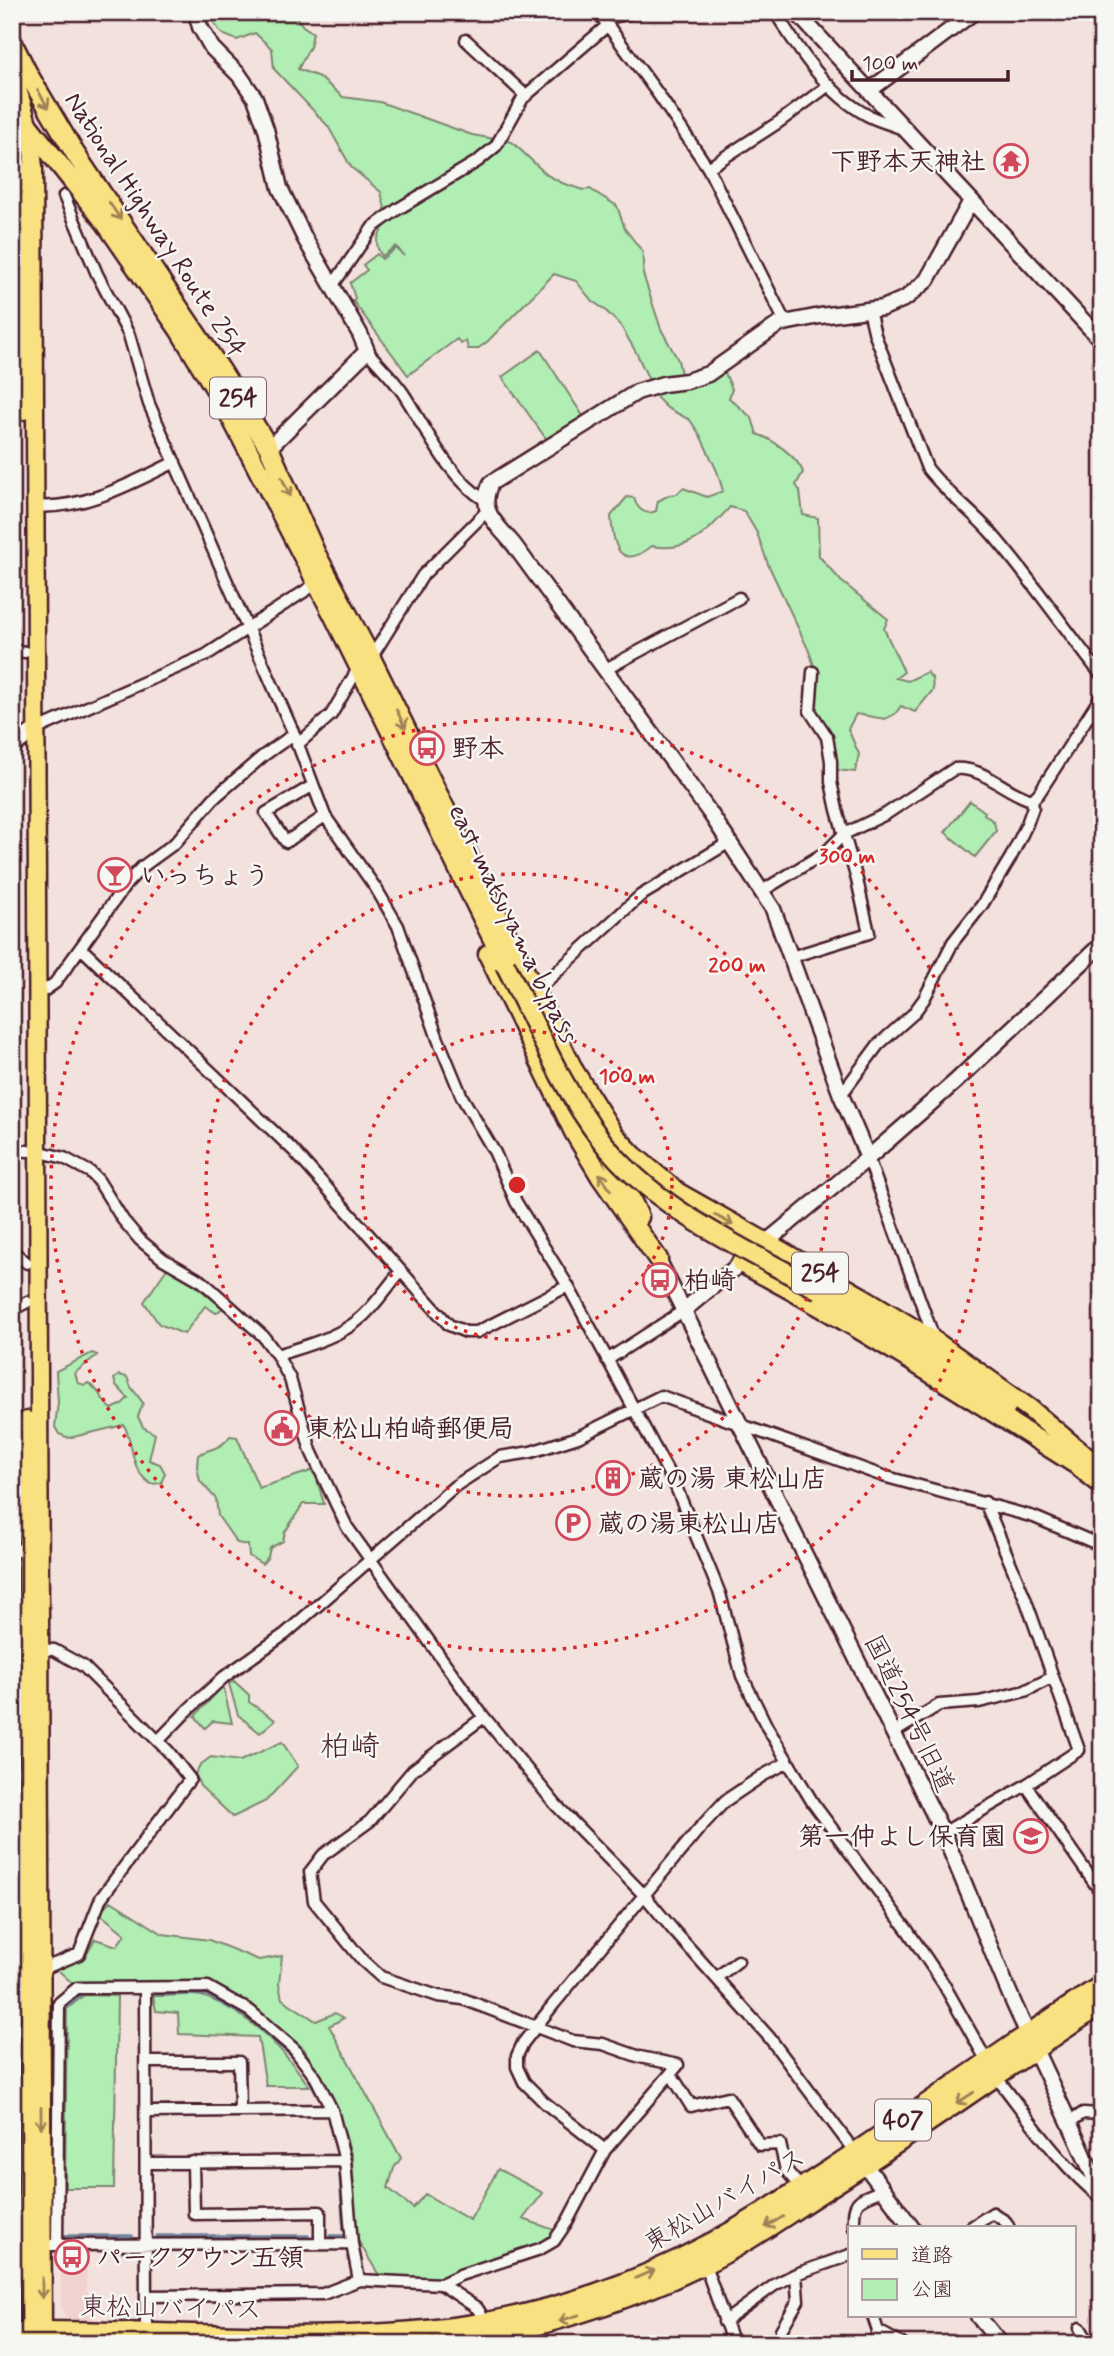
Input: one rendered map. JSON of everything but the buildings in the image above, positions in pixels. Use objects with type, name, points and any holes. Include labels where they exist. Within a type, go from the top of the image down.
[{"type":"highway","name":"National Highway Route 254","points":[[12,42],[76,155],[215,361],[269,449],[323,580]]},
{"type":"highway","name":"National Highway Route 254","points":[[12,105],[105,222],[180,331],[323,580],[365,662]]},
{"type":"highway","name":"east-matsuyama bypass","points":[[365,662],[505,964],[581,1112],[603,1143],[630,1171],[672,1205],[820,1290],[970,1382],[1102,1485]]},
{"type":"highway","name":"east-matsuyama bypass","points":[[365,662],[536,991],[574,1070],[608,1125],[633,1155],[677,1192],[936,1342],[1030,1409],[1102,1470]]},
{"type":"highway","points":[[365,662],[381,734],[579,1141],[658,1259]]},
{"type":"highway","points":[[512,1002],[514,991],[520,987],[530,987],[536,991]]},
{"type":"highway","points":[[574,1070],[658,1259]]},
{"type":"highway","points":[[579,1141],[594,1141],[600,1130]]},
{"type":"highway","points":[[741,1263],[886,1344],[1077,1465]]},
{"type":"highway","name":"東松山バイパス","points":[[457,2344],[528,2329],[608,2306],[705,2265],[1098,1997]]},
{"type":"highway","name":"東松山バイパス","points":[[31,2336],[146,2332],[495,2334],[650,2272],[724,2235],[801,2188],[860,2159]]},
{"type":"main road","points":[[12,68],[29,127],[33,161],[27,187],[18,374],[18,651],[36,992],[26,1151],[33,1544],[29,2020],[31,2336]]},
{"type":"main road","points":[[12,139],[27,187],[34,506],[24,738],[27,1263],[20,1306],[40,1649],[40,1970],[30,2245]]},
{"type":"main road","points":[[33,161],[50,152],[69,151],[76,155]]},
{"type":"main road","points":[[27,187],[43,171],[50,168],[58,168],[67,174]]},
{"type":"street","points":[[196,12],[200,27],[212,48],[239,75],[255,98],[280,188],[367,351],[402,391],[421,425],[470,491],[486,506],[710,813],[773,909],[936,1342]]},
{"type":"street","points":[[333,285],[373,227],[478,161],[496,146],[526,96],[603,19],[636,12]]},
{"type":"street","points":[[775,12],[792,39],[829,85],[866,114],[907,130]]},
{"type":"street","points":[[796,12],[1102,341]]},
{"type":"street","points":[[870,90],[974,12]]},
{"type":"street","points":[[603,19],[708,168],[785,322]]},
{"type":"street","points":[[466,40],[526,96]]},
{"type":"street","points":[[708,168],[779,122],[829,85]]},
{"type":"street","points":[[64,196],[96,274],[129,335],[149,404],[296,739],[325,816],[377,890],[398,926],[438,1039],[462,1097],[495,1153],[516,1202],[568,1286],[676,1488],[716,1583],[742,1676],[767,1727],[813,1803],[936,1972],[992,2070],[1049,2146],[1085,2185],[1102,2198]]},
{"type":"street","points":[[36,992],[55,983],[82,949],[115,899],[142,867],[175,843],[214,798],[264,756],[296,739],[331,715],[424,575],[486,506],[491,483],[636,393],[708,374],[779,324],[869,310],[895,304],[906,298],[927,280],[971,201]]},
{"type":"street","points":[[869,310],[874,335],[927,468],[939,484],[1003,547],[1102,676]]},
{"type":"street","points":[[269,449],[367,351]]},
{"type":"street","points":[[34,506],[46,507],[79,501],[119,489],[175,462]]},
{"type":"street","points":[[24,738],[206,654],[323,580]]},
{"type":"street","points":[[604,670],[739,598]]},
{"type":"street","points":[[790,957],[869,933],[831,782],[827,737],[810,711],[813,672]]},
{"type":"street","points":[[1032,800],[1040,793],[1102,695]]},
{"type":"street","points":[[762,891],[826,852],[844,834],[886,814],[954,769],[966,769],[985,776],[1021,797],[1032,800]]},
{"type":"street","points":[[312,786],[266,813],[286,842],[325,816]]},
{"type":"street","points":[[841,1095],[878,1045],[913,1014],[924,999],[953,942],[982,905],[1011,857],[1027,824],[1033,807],[1032,800]]},
{"type":"street","points":[[536,991],[640,896],[728,843]]},
{"type":"street","points":[[607,1360],[683,1311],[868,1158],[955,1082],[1102,944]]},
{"type":"street","points":[[82,949],[294,1151],[449,1325],[466,1332],[477,1332],[568,1286]]},
{"type":"street","points":[[26,1151],[64,1158],[90,1172],[140,1240],[163,1259],[203,1282],[244,1318],[277,1355],[290,1379],[311,1451],[347,1527],[484,1717],[556,1805],[645,1896],[769,2037],[910,2226]]},
{"type":"street","points":[[12,1251],[27,1263]]},
{"type":"street","name":"国道254号旧道","points":[[658,1259],[943,1833],[1032,2043],[1070,2122],[1102,2198]]},
{"type":"street","points":[[277,1355],[347,1328],[361,1318],[401,1271]]},
{"type":"street","points":[[158,1741],[224,1677],[285,1634],[455,1486],[500,1457],[531,1452],[578,1437],[661,1396],[883,1476],[1034,1517],[1102,1546]]},
{"type":"street","points":[[943,1833],[1026,1785],[1079,1750],[1025,1598],[985,1502]]},
{"type":"street","points":[[12,1553],[33,1544]]},
{"type":"street","points":[[40,1649],[54,1650],[83,1666],[158,1741],[191,1779],[101,1898],[79,1954],[40,1970]]},
{"type":"street","points":[[893,1733],[939,1705],[979,1702],[1025,1691],[1053,1677]]},
{"type":"street","points":[[147,2296],[323,2294],[359,2280],[441,2284],[460,2275],[540,2249],[554,2241],[567,2222],[605,2150],[678,2065],[640,2057],[603,2043],[573,2041],[463,1999],[429,1993],[381,1978],[363,1961],[314,1901],[310,1872],[324,1855],[370,1821],[413,1770],[484,1717]]},
{"type":"street","points":[[605,2150],[545,2104],[524,2082],[517,2067],[517,2056],[523,2043],[698,1830],[726,1801],[762,1776],[789,1762]]},
{"type":"street","points":[[1026,1785],[1102,1894]]},
{"type":"street","points":[[716,1978],[738,1961]]},
{"type":"street","points":[[30,2245],[59,2003],[77,1988],[208,1987],[250,2011],[294,2049],[316,2078],[332,2110],[345,2161],[352,2244],[359,2280]]},
{"type":"street","points":[[145,1988],[146,2332]]},
{"type":"street","points":[[145,2062],[239,2062],[240,2111]]},
{"type":"street","points":[[671,2074],[691,2106],[729,2097],[760,2145],[780,2144],[786,2170],[801,2188]]},
{"type":"street","points":[[146,2112],[332,2110]]},
{"type":"street","points":[[1070,2122],[1083,2113],[1102,2114]]},
{"type":"street","points":[[146,2163],[345,2161]]},
{"type":"street","points":[[193,2162],[194,2214],[320,2212],[320,2243]]},
{"type":"street","points":[[12,2182],[30,2245]]},
{"type":"street","points":[[854,2226],[855,2203],[883,2190]]},
{"type":"street","points":[[973,2226],[993,2213],[1008,2226]]},
{"type":"street","points":[[30,2245],[352,2244]]},
{"type":"street","points":[[724,2322],[776,2284],[848,2256]]},
{"type":"street","points":[[705,2265],[733,2344]]},
{"type":"street","points":[[781,2330],[798,2301],[796,2274]]},
{"type":"street","points":[[441,2284],[477,2308],[495,2334]]},
{"type":"street","points":[[874,2318],[878,2331],[874,2344]]},
{"type":"street","points":[[980,2318],[1001,2344]]},
{"type":"street","points":[[1080,2328],[1090,2344]]},
{"type":"street","points":[[878,2331],[902,2344]]},
{"type":"shaded area","points":[[12,380],[15,380],[15,648],[12,648]]},
{"type":"shaded area","points":[[71,2248],[87,2248],[86,2288],[94,2305],[95,2321],[71,2321],[61,2306],[61,2256]]},
{"type":"green space","points":[[206,12],[292,12],[303,26],[313,33],[310,47],[298,69],[319,77],[343,97],[380,102],[472,135],[512,142],[547,175],[583,190],[590,189],[617,206],[625,229],[642,251],[643,274],[661,329],[678,360],[684,387],[694,387],[725,373],[732,389],[729,398],[752,418],[757,434],[783,449],[800,466],[803,472],[796,485],[800,491],[803,515],[818,518],[819,556],[841,581],[888,619],[884,629],[904,672],[896,678],[908,681],[927,672],[932,678],[933,690],[915,712],[901,706],[895,714],[885,719],[856,714],[848,729],[859,754],[855,772],[836,770],[833,747],[816,708],[815,669],[809,651],[768,564],[757,533],[744,511],[730,507],[705,533],[677,547],[652,546],[641,553],[625,556],[616,545],[611,516],[627,497],[634,498],[639,508],[648,513],[656,511],[658,501],[677,494],[683,488],[707,497],[723,491],[700,435],[690,420],[667,408],[657,398],[621,326],[592,301],[576,281],[554,274],[477,349],[468,349],[466,341],[461,344],[457,339],[408,375],[353,301],[355,298],[350,283],[367,270],[363,265],[377,254],[382,259],[396,248],[404,256],[396,246],[382,256],[377,246],[378,238],[388,221],[381,192],[351,167],[328,126],[274,69],[272,49],[255,33],[237,40],[222,34]]},
{"type":"green space","points":[[540,350],[583,416],[547,440],[502,377]]},
{"type":"green space","points":[[970,801],[994,822],[996,831],[975,857],[945,832]]},
{"type":"green space","points":[[168,1267],[223,1308],[216,1313],[205,1306],[184,1334],[159,1324],[144,1302]]},
{"type":"green space","points":[[92,1353],[97,1355],[75,1373],[78,1383],[92,1386],[112,1409],[128,1398],[114,1379],[119,1375],[127,1377],[143,1403],[138,1417],[143,1427],[155,1434],[149,1460],[160,1464],[165,1473],[161,1483],[151,1484],[139,1472],[124,1425],[69,1438],[59,1434],[55,1427],[58,1402],[56,1371]]},
{"type":"green space","points":[[230,1436],[237,1437],[259,1488],[311,1471],[316,1476],[324,1504],[303,1504],[285,1532],[283,1541],[270,1548],[268,1557],[262,1564],[249,1556],[248,1545],[237,1543],[218,1516],[216,1499],[200,1481],[198,1455],[220,1446]]},
{"type":"green space","points":[[234,1681],[249,1695],[249,1702],[275,1720],[260,1733],[238,1715],[229,1684]]},
{"type":"green space","points":[[223,1686],[232,1723],[213,1721],[205,1728],[195,1716]]},
{"type":"green space","points":[[282,1742],[298,1766],[266,1801],[233,1817],[200,1786],[195,1774],[200,1765],[211,1757],[240,1761]]},
{"type":"green space","points":[[12,1898],[20,1898],[18,1999],[12,1998]]},
{"type":"green space","points":[[111,1901],[163,1934],[209,1940],[259,1960],[282,1956],[279,1984],[282,1999],[316,2021],[335,2013],[344,2018],[329,2026],[401,2158],[394,2168],[388,2188],[413,2208],[425,2194],[470,2220],[498,2169],[543,2193],[523,2219],[557,2231],[552,2239],[438,2282],[418,2277],[379,2275],[357,2239],[352,2157],[335,2102],[304,2049],[253,2007],[212,1985],[71,1982],[58,1970],[84,1958],[95,1939],[117,1946],[125,1934],[99,1913]]},
{"type":"green space","points":[[84,1995],[117,1996],[114,2188],[65,2188],[67,2009]]},
{"type":"green space","points":[[195,1995],[208,1998],[238,2013],[265,2034],[289,2059],[309,2086],[266,2086],[258,2037],[179,2034],[178,2013],[156,2011],[153,1996]]},
{"type":"waterway","points":[[62,2184],[65,2008],[81,1994]]},
{"type":"waterway","points":[[157,1994],[206,1994],[246,2016],[300,2063],[319,2097]]},
{"type":"waterway","points":[[329,2122],[336,2148]]},
{"type":"waterway","points":[[340,2174],[344,2230]]},
{"type":"waterway","points":[[63,2236],[132,2236]]},
{"type":"waterway","points":[[157,2236],[308,2236]]},
{"type":"waterway","points":[[330,2236],[344,2236]]},
{"type":"waterway","points":[[348,2257],[352,2269]]},
{"type":"tunnel","points":[[12,2003],[59,2003]]},
{"type":"place","name":"下野本天神社","points":[[1011,161]]},
{"type":"place","name":"野本","points":[[427,748]]},
{"type":"place","name":"いっちょう","points":[[115,875]]},
{"type":"place","name":"柏崎","points":[[660,1280]]},
{"type":"place","name":"東松山柏崎郵便局","points":[[282,1428]]},
{"type":"place","name":"蔵の湯 東松山店","points":[[613,1478]]},
{"type":"place","name":"蔵の湯東松山店","points":[[573,1523]]},
{"type":"place","name":"第一仲よし保育園","points":[[1031,1836]]},
{"type":"place","name":"パークタウン五領","points":[[72,2257]]},
{"type":"district","name":"柏崎","points":[[350,1746]]}]
